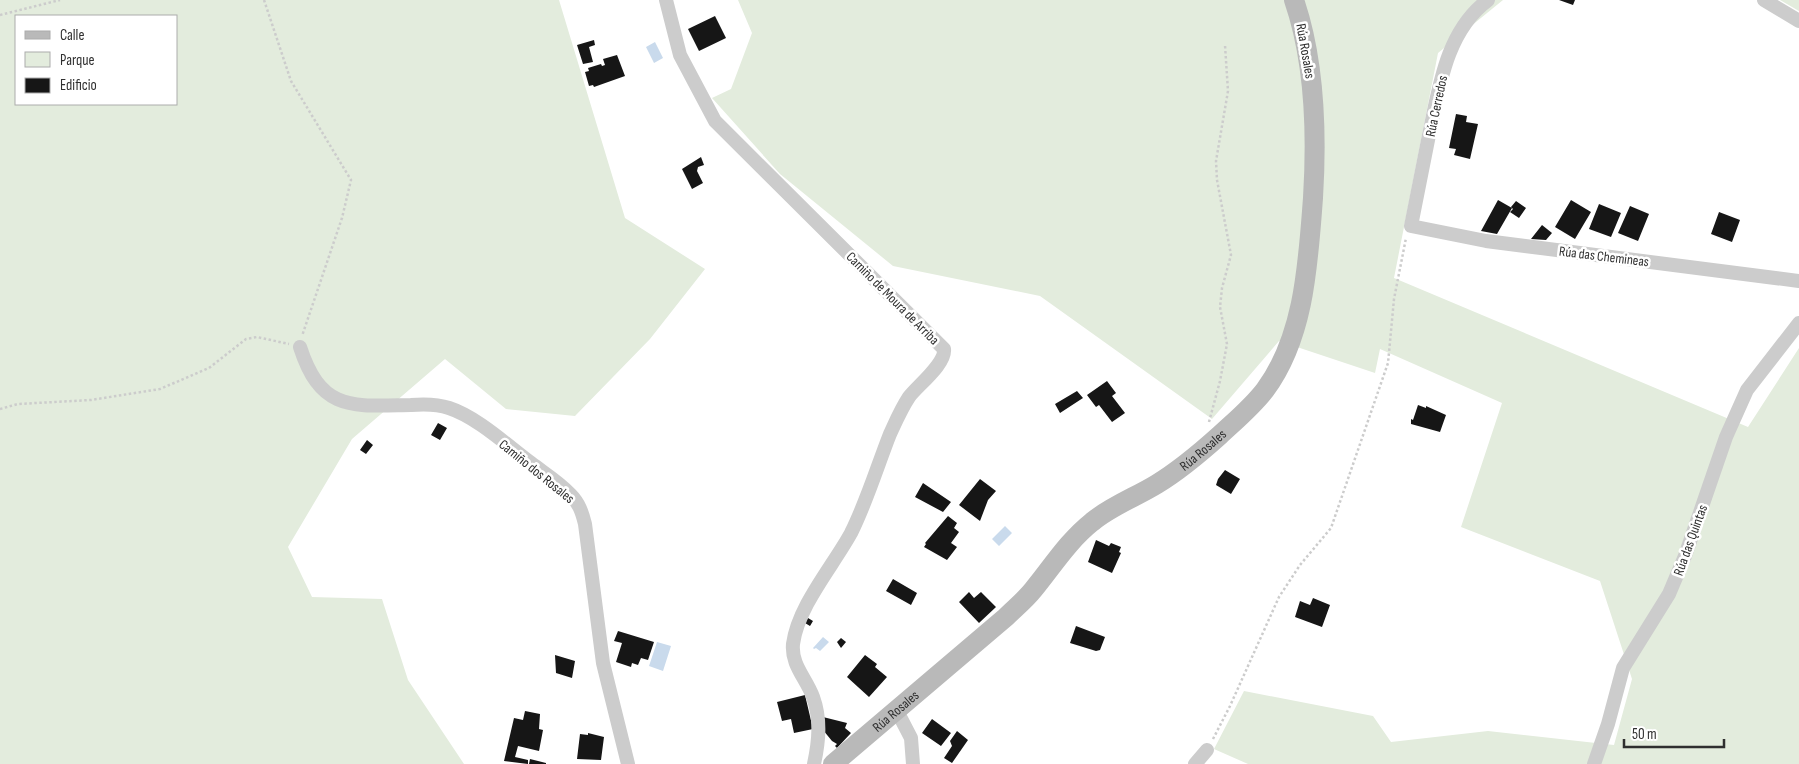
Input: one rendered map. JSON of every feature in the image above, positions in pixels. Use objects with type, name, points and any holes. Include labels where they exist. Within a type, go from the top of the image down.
[{"type":"street","name":"Camiño de Moura de Arriba","points":[[666,0],[680,55],[714,121],[944,349],[943,359],[910,395],[897,416],[854,525],[803,613],[794,637],[793,654],[797,667],[812,694],[816,708],[819,729],[814,764]]},
{"type":"street","name":"Rúa Rosales","points":[[833,764],[1006,617],[1031,592],[1074,538],[1093,521],[1121,502],[1157,484],[1207,447],[1243,414],[1265,389],[1281,363],[1293,333],[1302,298],[1308,260],[1314,184],[1312,78],[1302,24],[1294,0]]},
{"type":"street","name":"Rúa Cerredos","points":[[1411,226],[1443,70],[1457,36],[1480,6],[1488,0]]},
{"type":"street","points":[[1764,0],[1799,21]]},
{"type":"street","name":"Rúa das Chemineas","points":[[1411,226],[1486,241],[1799,281]]},
{"type":"street","name":"Rúa das Quintas","points":[[1594,764],[1608,724],[1623,668],[1669,594],[1685,556],[1726,437],[1747,390],[1799,323]]},
{"type":"street","name":"Camiño dos Rosales","points":[[300,347],[314,380],[328,394],[346,404],[363,406],[428,404],[448,407],[465,415],[570,493],[578,504],[585,524],[603,663],[628,764]]},
{"type":"street","points":[[897,711],[911,738],[913,764]]},
{"type":"street","points":[[1195,764],[1207,750]]},
{"type":"path","points":[[0,15],[60,0]]},
{"type":"path","points":[[0,410],[18,404],[91,400],[160,389],[209,368],[246,339],[257,337],[300,347],[303,329],[342,218],[351,180],[291,80],[264,0]]},
{"type":"path","points":[[1207,447],[1208,423],[1220,381],[1227,344],[1220,307],[1222,288],[1231,255],[1217,180],[1216,161],[1228,91],[1225,45]]},
{"type":"path","points":[[1207,750],[1230,706],[1279,597],[1300,565],[1331,528],[1388,363],[1394,299],[1404,243],[1411,226]]},
{"type":"green space","points":[[0,0],[559,0],[625,218],[705,269],[650,339],[575,416],[506,409],[445,359],[352,439],[288,547],[312,597],[382,599],[408,680],[464,764],[0,764]]},
{"type":"green space","points":[[738,0],[1503,0],[1438,53],[1394,278],[1748,427],[1799,348],[1799,764],[1248,764],[1214,749],[1244,691],[1373,716],[1391,742],[1488,731],[1614,745],[1632,679],[1600,581],[1461,527],[1502,403],[1380,349],[1375,373],[1279,341],[1212,419],[1040,296],[893,266],[780,174],[712,98],[731,89],[752,33]]},
{"type":"green space","points":[[1780,0],[1799,0],[1799,11]]},
{"type":"water","points":[[655,42],[663,58],[654,63],[646,47]]},
{"type":"water","points":[[1005,526],[1012,533],[999,546],[992,539]]},
{"type":"water","points":[[823,637],[829,642],[820,651],[816,648],[814,649],[813,648]]},
{"type":"water","points":[[657,642],[671,646],[663,671],[649,666]]},
{"type":"building","points":[[1559,0],[1575,0],[1573,5]]},
{"type":"building","points":[[715,16],[726,38],[699,51],[688,29]]},
{"type":"building","points":[[594,40],[595,45],[589,47],[593,62],[583,64],[577,45]]},
{"type":"building","points":[[617,55],[625,76],[594,87],[593,85],[589,86],[585,72],[589,71],[588,68],[601,64],[602,66],[605,65],[603,59]]},
{"type":"building","points":[[1456,114],[1467,116],[1466,122],[1478,124],[1470,159],[1454,155],[1456,149],[1449,148]]},
{"type":"building","points":[[701,157],[704,165],[698,167],[697,171],[703,183],[692,189],[682,169]]},
{"type":"building","points":[[1498,200],[1512,208],[1497,234],[1481,231]]},
{"type":"building","points":[[1571,200],[1591,212],[1575,239],[1555,227]]},
{"type":"building","points":[[1516,201],[1526,208],[1519,218],[1510,212],[1513,209],[1511,207]]},
{"type":"building","points":[[1599,204],[1621,213],[1611,237],[1589,229]]},
{"type":"building","points":[[1630,206],[1649,214],[1638,241],[1618,233]]},
{"type":"building","points":[[1719,212],[1740,220],[1732,242],[1711,234]]},
{"type":"building","points":[[1542,225],[1552,233],[1546,240],[1531,239]]},
{"type":"building","points":[[1107,381],[1116,393],[1112,396],[1125,413],[1112,422],[1099,405],[1096,407],[1087,395]]},
{"type":"building","points":[[1077,391],[1083,398],[1060,413],[1055,404]]},
{"type":"building","points":[[1418,405],[1426,408],[1426,406],[1446,415],[1440,432],[1411,424],[1411,419],[1413,420]]},
{"type":"building","points":[[438,423],[447,428],[440,440],[431,435]]},
{"type":"building","points":[[367,440],[373,445],[366,454],[360,450]]},
{"type":"building","points":[[1225,470],[1240,479],[1231,494],[1216,485]]},
{"type":"building","points":[[980,479],[996,491],[988,500],[980,521],[959,505]]},
{"type":"building","points":[[923,483],[951,502],[943,512],[915,497]]},
{"type":"building","points":[[948,516],[957,523],[954,528],[959,532],[951,543],[957,547],[947,560],[924,547],[925,543]]},
{"type":"building","points":[[1096,540],[1109,546],[1111,543],[1121,547],[1119,552],[1121,553],[1112,573],[1088,562]]},
{"type":"building","points":[[893,579],[917,593],[911,605],[886,591]]},
{"type":"building","points":[[969,592],[974,598],[981,592],[996,607],[979,623],[959,602]]},
{"type":"building","points":[[1313,598],[1330,605],[1322,627],[1295,617],[1300,601],[1310,605]]},
{"type":"building","points":[[808,618],[813,621],[810,626],[805,623]]},
{"type":"building","points":[[1076,626],[1105,637],[1100,650],[1096,651],[1070,643]]},
{"type":"building","points":[[618,631],[654,642],[648,660],[641,658],[638,665],[632,663],[631,667],[616,662],[622,643],[614,641]]},
{"type":"building","points":[[841,638],[846,642],[841,648],[837,642]]},
{"type":"building","points":[[555,655],[575,661],[572,678],[556,673]]},
{"type":"building","points":[[865,655],[877,664],[875,667],[887,677],[869,697],[847,677]]},
{"type":"building","points":[[805,695],[813,729],[794,733],[791,719],[782,721],[777,702]]},
{"type":"building","points":[[525,711],[540,714],[539,729],[543,730],[539,751],[518,746],[515,757],[528,760],[528,764],[504,761],[514,718],[523,720]]},
{"type":"building","points":[[823,717],[847,723],[845,728],[851,733],[837,748],[835,746],[837,744],[823,730]]},
{"type":"building","points":[[932,719],[951,733],[941,746],[922,733]]},
{"type":"building","points":[[957,731],[968,740],[952,763],[944,758],[952,746],[950,741]]},
{"type":"building","points":[[588,733],[604,737],[601,760],[577,759],[580,734],[588,735]]},
{"type":"building","points":[[530,759],[546,763],[546,764],[529,764]]}]
